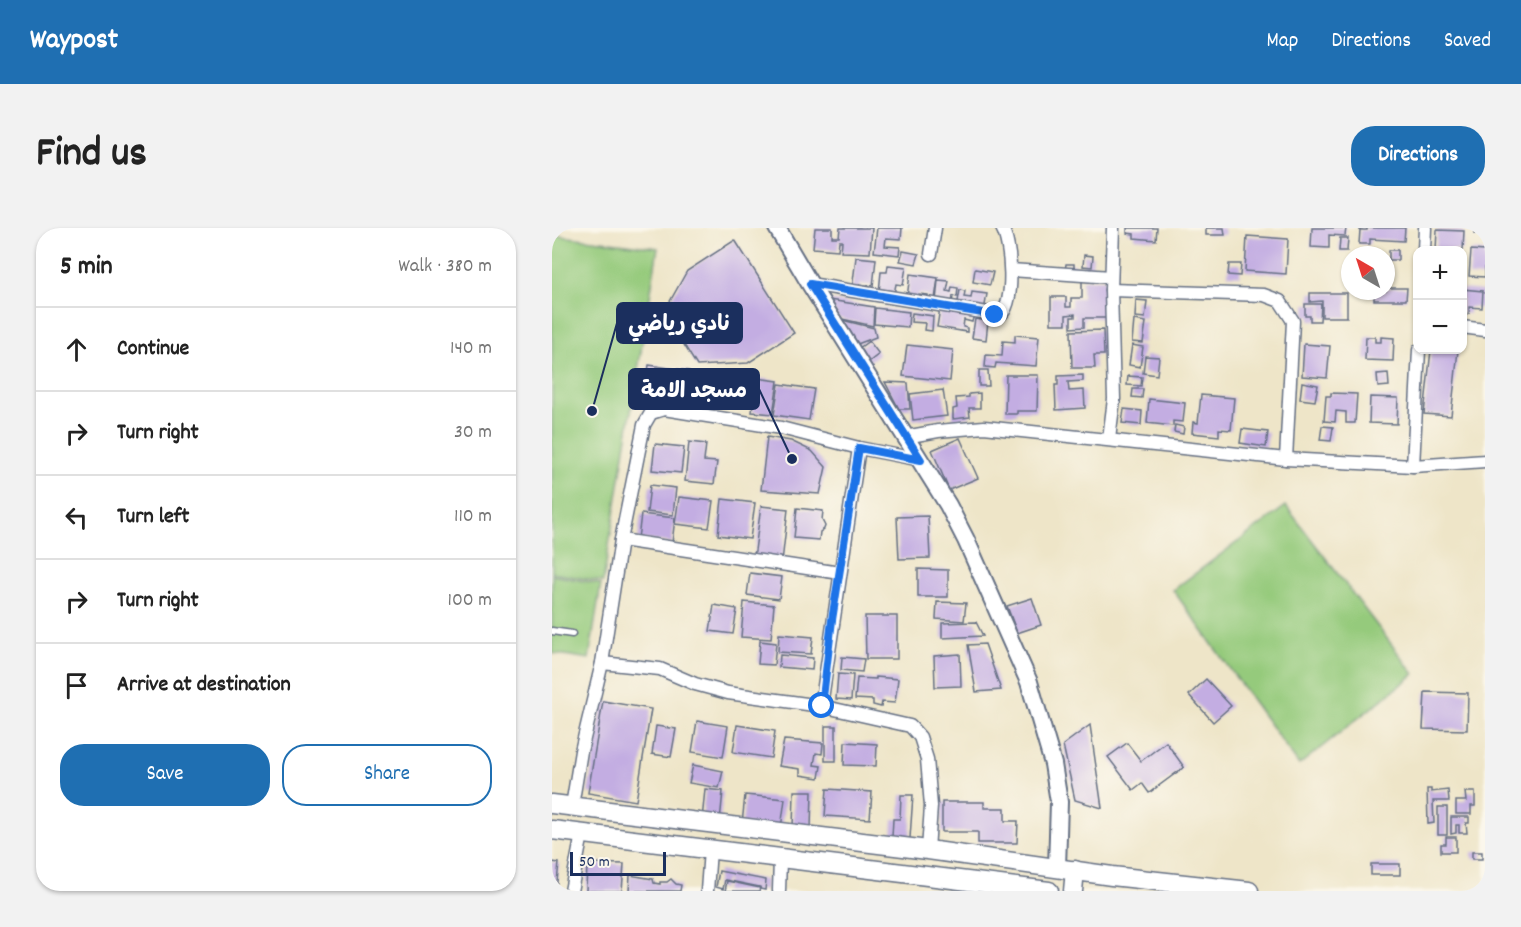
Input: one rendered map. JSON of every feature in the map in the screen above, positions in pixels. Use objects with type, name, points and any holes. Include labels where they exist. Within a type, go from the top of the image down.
[{"type":"main road","points":[[777,228],[921,460],[966,540],[1029,682],[1053,764],[1066,869],[1073,891]]},
{"type":"main road","points":[[552,804],[1250,891]]},
{"type":"main road","points":[[552,830],[1049,891]]},
{"type":"main road","points":[[1055,891],[1066,869]]},
{"type":"street","points":[[931,254],[935,228]]},
{"type":"street","points":[[810,284],[995,315],[1004,313],[1007,307],[1011,270],[1006,236],[1002,228]]},
{"type":"street","points":[[1109,439],[1114,399],[1113,228]]},
{"type":"street","points":[[1424,246],[1425,228]]},
{"type":"street","points":[[1011,270],[1112,276]]},
{"type":"street","points":[[1112,290],[1264,294],[1280,301],[1293,321],[1286,459]]},
{"type":"street","points":[[1467,328],[1485,330]]},
{"type":"street","points":[[1413,466],[1419,354]]},
{"type":"street","points":[[572,806],[581,751],[602,663],[621,540],[644,425],[651,413],[664,409],[781,428],[859,448],[921,460]]},
{"type":"street","points":[[905,437],[938,431],[984,427],[1286,459],[1413,466],[1485,461]]},
{"type":"street","points":[[822,706],[859,448]]},
{"type":"street","points":[[621,540],[840,573]]},
{"type":"street","points":[[602,663],[660,669],[694,684],[728,693],[822,706],[910,726],[917,732],[927,759],[931,806],[928,850]]},
{"type":"street","points":[[571,891],[582,834]]},
{"type":"street","points":[[706,891],[710,850]]},
{"type":"street","points":[[779,891],[780,858]]},
{"type":"lane","points":[[552,631],[572,634]]},
{"type":"green space","points":[[552,235],[658,248],[603,582],[552,573]]},
{"type":"green space","points":[[1286,506],[1414,674],[1299,765],[1173,590]]},
{"type":"green space","points":[[552,575],[601,584],[589,659],[552,653]]},
{"type":"building","points":[[815,228],[832,228],[832,237],[839,237],[840,228],[872,228],[870,253],[841,252],[842,241],[839,241],[838,250],[813,248]]},
{"type":"building","points":[[877,228],[902,228],[901,239],[886,238],[885,246],[900,247],[899,255],[874,252]]},
{"type":"building","points":[[1127,228],[1157,228],[1156,240],[1134,238],[1134,234],[1127,233]]},
{"type":"building","points":[[1206,228],[1224,228],[1225,235],[1206,235]]},
{"type":"building","points":[[1312,228],[1346,228],[1345,236],[1329,235],[1329,248],[1311,247]]},
{"type":"building","points":[[1367,228],[1405,228],[1404,241],[1370,239],[1370,244],[1359,244],[1360,230],[1367,230]]},
{"type":"building","points":[[1474,228],[1485,228],[1485,234],[1474,233]]},
{"type":"building","points":[[1437,230],[1464,231],[1463,246],[1436,246]]},
{"type":"building","points":[[1247,236],[1288,239],[1286,274],[1245,271]]},
{"type":"building","points":[[1340,238],[1348,238],[1347,246],[1341,246],[1341,251],[1339,251]]},
{"type":"building","points":[[735,240],[794,333],[748,363],[697,366],[664,312],[687,271]]},
{"type":"building","points":[[1395,250],[1398,250],[1398,260],[1395,260]]},
{"type":"building","points":[[1471,250],[1485,251],[1485,277],[1469,276]]},
{"type":"building","points":[[903,251],[919,254],[916,264],[900,261]]},
{"type":"building","points":[[1084,255],[1093,256],[1092,267],[1083,266]]},
{"type":"building","points":[[856,257],[876,259],[873,286],[860,284],[859,291],[852,290]]},
{"type":"building","points":[[1066,264],[1074,264],[1074,272],[1065,271]]},
{"type":"building","points":[[1229,264],[1241,264],[1240,276],[1228,275]]},
{"type":"building","points":[[888,265],[906,267],[903,285],[896,284],[894,294],[879,292],[881,272],[887,272]]},
{"type":"building","points":[[975,269],[993,272],[990,285],[973,282]]},
{"type":"building","points":[[910,274],[938,278],[935,299],[919,294],[918,300],[907,298]]},
{"type":"building","points":[[1105,279],[1106,318],[1084,318],[1084,327],[1071,328],[1071,317],[1075,317],[1075,314],[1066,315],[1066,324],[1051,324],[1051,297],[1066,297],[1066,307],[1071,307],[1071,298],[1082,298],[1082,280]]},
{"type":"building","points":[[938,280],[949,281],[947,291],[951,292],[952,287],[958,288],[957,297],[953,296],[952,304],[936,302]]},
{"type":"building","points":[[1395,288],[1407,288],[1406,300],[1395,300]]},
{"type":"building","points":[[1467,289],[1483,291],[1482,308],[1469,307],[1469,314],[1467,314]]},
{"type":"building","points":[[960,290],[965,291],[964,297],[971,298],[972,292],[987,294],[984,311],[957,307]]},
{"type":"building","points":[[1310,293],[1341,293],[1341,300],[1347,300],[1347,317],[1322,317],[1322,301],[1310,302]]},
{"type":"building","points":[[829,300],[874,307],[873,326],[838,318]]},
{"type":"building","points":[[1136,300],[1147,301],[1145,318],[1135,317]]},
{"type":"building","points":[[1305,304],[1321,304],[1320,321],[1310,321],[1310,316],[1305,316]]},
{"type":"building","points":[[875,308],[909,312],[908,327],[874,324]]},
{"type":"building","points":[[940,308],[974,314],[972,322],[964,320],[963,327],[967,328],[967,332],[937,327]]},
{"type":"building","points":[[912,313],[933,316],[932,331],[924,330],[925,323],[911,322]]},
{"type":"building","points":[[975,319],[988,321],[986,340],[972,338]]},
{"type":"building","points":[[842,320],[874,328],[876,337],[852,346]]},
{"type":"building","points":[[1134,320],[1146,322],[1143,343],[1132,342]]},
{"type":"building","points":[[1103,330],[1104,355],[1094,355],[1095,368],[1072,368],[1071,331]]},
{"type":"building","points":[[1015,335],[1039,337],[1036,366],[996,363],[995,368],[985,367],[986,355],[1002,356],[1003,341],[1015,342]]},
{"type":"building","points":[[1366,337],[1375,337],[1375,342],[1381,342],[1381,337],[1394,338],[1393,361],[1365,360]]},
{"type":"building","points":[[869,341],[879,354],[866,364],[855,351]]},
{"type":"building","points":[[1304,344],[1330,346],[1327,378],[1302,376]]},
{"type":"building","points":[[907,345],[953,350],[950,381],[903,376]]},
{"type":"building","points":[[1132,345],[1143,347],[1140,367],[1129,365]]},
{"type":"building","points":[[1431,354],[1458,354],[1451,416],[1424,414]]},
{"type":"building","points":[[1145,356],[1159,357],[1157,375],[1143,373]]},
{"type":"building","points":[[649,365],[689,371],[686,392],[646,386]]},
{"type":"building","points":[[979,370],[988,370],[989,386],[979,386]]},
{"type":"building","points":[[1388,373],[1389,386],[1378,387],[1377,374]]},
{"type":"building","points":[[1006,375],[1038,375],[1037,411],[1017,411],[1017,414],[1005,414]]},
{"type":"building","points":[[1083,375],[1083,381],[1068,382],[1069,391],[1084,390],[1085,408],[1056,410],[1055,385],[1058,385],[1058,376]]},
{"type":"building","points":[[1128,376],[1142,377],[1141,386],[1127,385]]},
{"type":"building","points":[[756,378],[778,381],[773,414],[752,412]]},
{"type":"building","points":[[885,382],[908,383],[910,409],[899,409]]},
{"type":"building","points":[[1302,382],[1318,385],[1315,401],[1300,399]]},
{"type":"building","points":[[779,384],[814,389],[809,420],[774,415]]},
{"type":"building","points":[[1133,389],[1143,389],[1142,398],[1132,397]]},
{"type":"building","points":[[943,390],[947,416],[913,420],[910,394]]},
{"type":"building","points":[[980,393],[980,408],[969,408],[970,417],[953,419],[953,409],[957,408],[956,398]]},
{"type":"building","points":[[1331,393],[1357,394],[1355,423],[1346,423],[1346,412],[1336,411],[1335,422],[1324,421],[1326,396],[1331,396]]},
{"type":"building","points":[[1201,395],[1234,398],[1231,430],[1219,429],[1219,436],[1192,433],[1193,422],[1198,423]]},
{"type":"building","points":[[1370,397],[1398,398],[1397,424],[1369,423]]},
{"type":"building","points":[[1149,399],[1185,403],[1183,422],[1173,421],[1173,426],[1147,423]]},
{"type":"building","points":[[1124,409],[1142,411],[1141,425],[1122,423]]},
{"type":"building","points":[[1175,425],[1184,427],[1183,434],[1174,432]]},
{"type":"building","points":[[1322,426],[1333,427],[1331,441],[1320,440]]},
{"type":"building","points":[[1242,429],[1268,432],[1266,447],[1240,443]]},
{"type":"building","points":[[767,437],[791,441],[812,451],[826,467],[820,494],[761,490]]},
{"type":"building","points":[[960,438],[978,478],[949,490],[932,450]]},
{"type":"building","points":[[689,442],[706,444],[704,461],[717,462],[714,484],[685,481]]},
{"type":"building","points":[[655,444],[684,447],[681,473],[652,470]]},
{"type":"building","points":[[650,485],[676,488],[673,515],[647,512]]},
{"type":"building","points":[[679,497],[713,501],[709,528],[675,524]]},
{"type":"building","points":[[722,499],[755,503],[750,539],[718,535]]},
{"type":"building","points":[[761,506],[788,509],[782,562],[754,558]]},
{"type":"building","points":[[797,508],[823,511],[822,520],[825,526],[820,532],[819,540],[794,538]]},
{"type":"building","points":[[641,514],[675,518],[672,543],[638,539]]},
{"type":"building","points":[[928,516],[930,558],[899,559],[897,517]]},
{"type":"building","points":[[918,569],[948,570],[948,597],[918,597]]},
{"type":"building","points":[[750,573],[782,577],[779,599],[747,595]]},
{"type":"building","points":[[1032,598],[1041,625],[1017,633],[1007,606]]},
{"type":"building","points":[[744,602],[774,605],[771,639],[741,637]]},
{"type":"building","points":[[937,602],[966,603],[964,621],[936,619]]},
{"type":"building","points":[[714,605],[737,609],[733,634],[710,631]]},
{"type":"building","points":[[865,616],[897,616],[897,659],[866,659]]},
{"type":"building","points":[[976,622],[983,636],[942,638],[942,623]]},
{"type":"building","points":[[779,634],[813,637],[811,654],[778,652]]},
{"type":"building","points":[[760,641],[776,643],[774,665],[758,664]]},
{"type":"building","points":[[985,644],[1001,690],[976,692],[968,645]]},
{"type":"building","points":[[960,654],[961,686],[935,687],[934,656]]},
{"type":"building","points":[[780,655],[813,658],[812,670],[779,667]]},
{"type":"building","points":[[842,657],[864,659],[862,672],[841,670]]},
{"type":"building","points":[[838,674],[853,675],[851,700],[836,699]]},
{"type":"building","points":[[876,677],[898,679],[895,703],[882,702],[881,707],[873,705],[873,700],[855,699],[857,678],[876,679]]},
{"type":"building","points":[[1206,679],[1231,706],[1213,722],[1189,695]]},
{"type":"building","points":[[1425,692],[1468,693],[1467,730],[1423,729]]},
{"type":"building","points":[[603,701],[651,709],[636,801],[588,793]]},
{"type":"building","points":[[697,721],[728,726],[723,757],[692,752]]},
{"type":"building","points":[[737,725],[775,731],[771,758],[733,752]]},
{"type":"building","points":[[1090,725],[1102,808],[1075,800],[1063,745]]},
{"type":"building","points":[[656,726],[676,729],[671,757],[652,754]]},
{"type":"building","points":[[825,726],[836,726],[836,761],[825,761]]},
{"type":"building","points":[[784,740],[823,743],[822,754],[816,753],[814,765],[821,766],[819,778],[800,775],[800,769],[779,766]]},
{"type":"building","points":[[845,742],[877,744],[876,766],[844,765]]},
{"type":"building","points":[[1166,742],[1184,767],[1149,793],[1142,783],[1133,790],[1108,757],[1127,743],[1141,761]]},
{"type":"building","points":[[693,765],[723,771],[719,788],[689,783]]},
{"type":"building","points":[[705,789],[723,791],[720,821],[702,820]]},
{"type":"building","points":[[827,789],[872,792],[870,819],[825,816]]},
{"type":"building","points":[[1427,789],[1431,789],[1431,792],[1448,790],[1449,801],[1433,801],[1434,823],[1428,824]]},
{"type":"building","points":[[794,791],[812,791],[811,829],[793,829]]},
{"type":"building","points":[[1465,792],[1475,792],[1475,806],[1471,806],[1471,814],[1456,814],[1456,801],[1466,801]]},
{"type":"building","points":[[745,795],[785,799],[781,828],[742,824]]},
{"type":"building","points":[[901,795],[913,795],[910,838],[892,837],[893,819],[900,819]]},
{"type":"building","points":[[942,802],[984,802],[984,808],[1005,808],[1005,821],[1018,821],[1017,843],[978,843],[978,832],[942,832]]},
{"type":"building","points":[[1438,807],[1447,807],[1447,835],[1438,835]]},
{"type":"building","points":[[1451,817],[1469,817],[1469,823],[1466,823],[1467,833],[1459,833],[1459,825],[1456,825],[1456,833],[1451,834]]},
{"type":"building","points":[[1446,837],[1456,837],[1456,852],[1441,852],[1441,844],[1446,844]]},
{"type":"building","points":[[1472,852],[1482,852],[1482,859],[1472,859]]},
{"type":"building","points":[[552,862],[559,863],[556,891],[552,891]]},
{"type":"building","points":[[587,863],[624,864],[622,891],[586,891]]},
{"type":"building","points":[[1371,864],[1400,864],[1400,875],[1371,875]]},
{"type":"building","points":[[719,871],[766,880],[765,890],[725,880],[723,889],[716,887]]},
{"type":"building","points":[[630,875],[653,879],[654,883],[660,884],[660,882],[667,882],[671,879],[681,885],[680,891],[629,891]]},
{"type":"building","points":[[727,881],[760,888],[759,891],[725,891]]},
{"type":"place","name":"نادي رياضي","points":[[592,411]]},
{"type":"place","name":"مسجد الامة","points":[[792,459]]},
{"type":"route","points":[[822,706],[832,620],[859,448],[921,460],[810,284],[995,315]]}]
